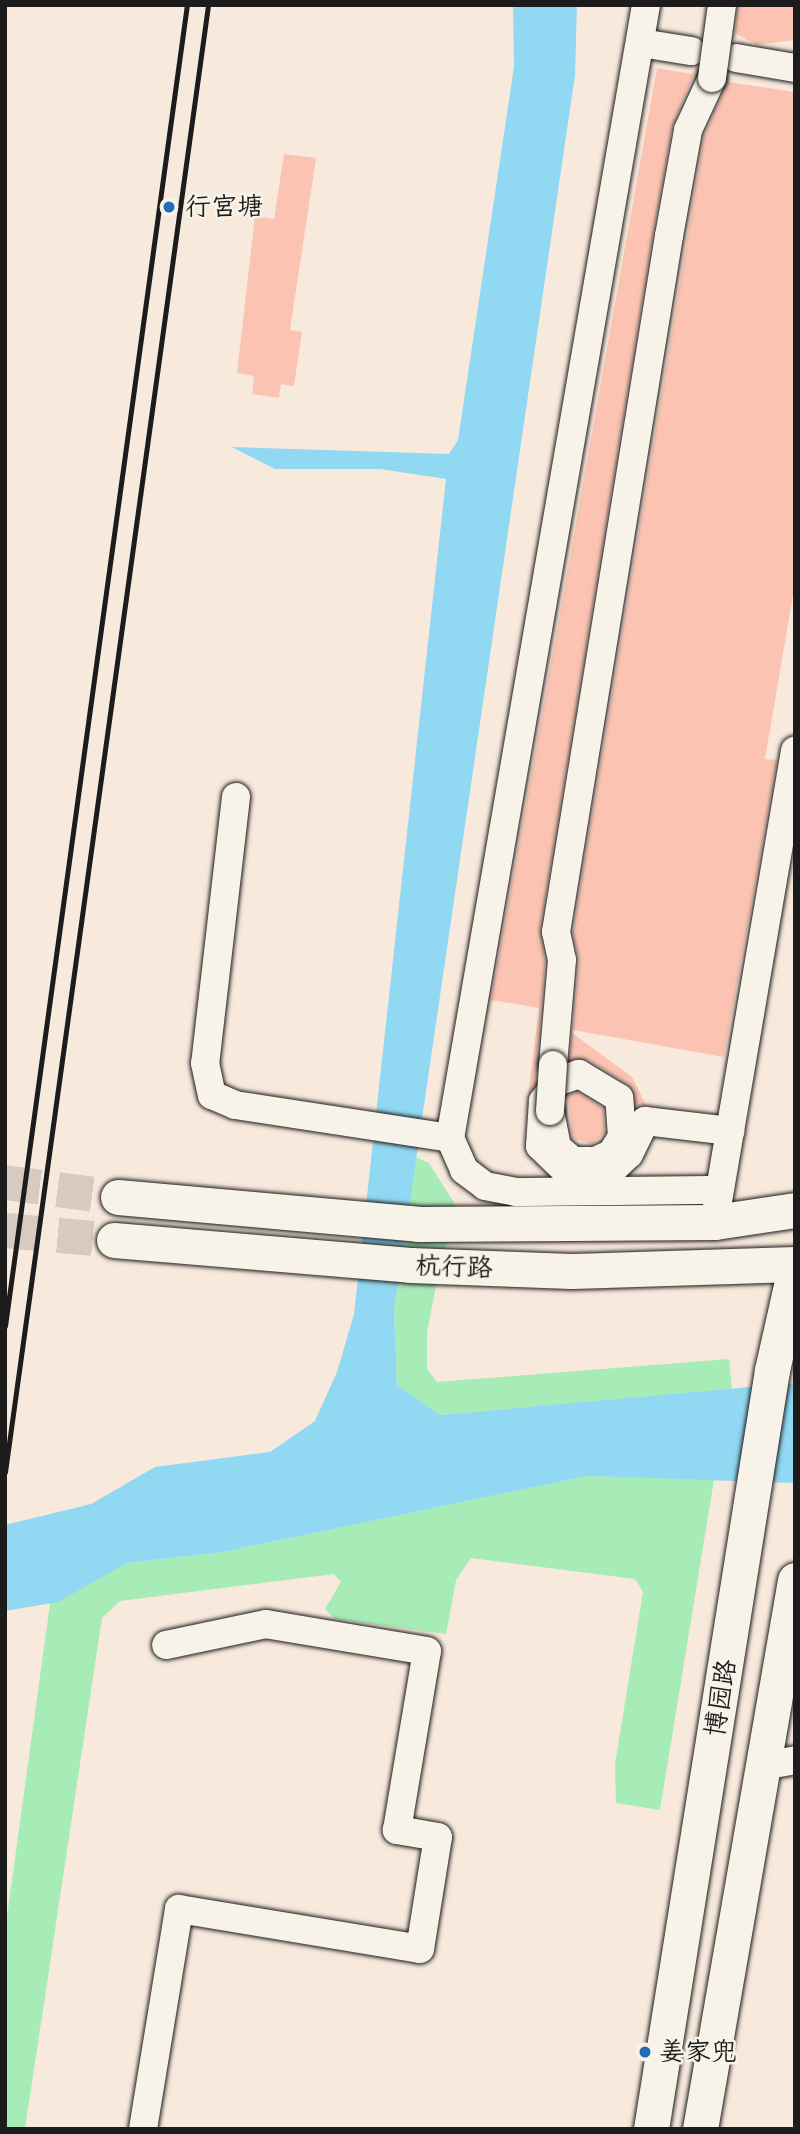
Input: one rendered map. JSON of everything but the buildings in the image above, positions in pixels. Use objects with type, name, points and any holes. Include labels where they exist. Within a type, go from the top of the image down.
[{"type":"main road","name":"杭行路","points":[[118,1197],[418,1224],[717,1206],[795,1210]]},
{"type":"main road","name":"杭行路","points":[[114,1240],[410,1265],[571,1271],[795,1266]]},
{"type":"main road","name":"博园路","points":[[651,2129],[772,1370],[795,1266]]},
{"type":"main road","name":"博园路","points":[[700,2129],[778,1763],[795,1580]]},
{"type":"street","points":[[438,1136],[646,5]]},
{"type":"street","points":[[722,5],[712,78],[688,130],[668,236],[556,932],[562,960],[552,1065],[550,1111],[557,1147],[573,1161],[595,1161],[611,1154],[622,1137],[619,1098],[579,1074],[557,1082],[543,1101],[540,1146],[568,1172],[608,1174],[629,1154],[645,1121],[730,1131]]},
{"type":"street","points":[[641,43],[691,51]]},
{"type":"street","points":[[736,58],[795,68]]},
{"type":"street","points":[[236,797],[205,1063],[212,1095],[236,1105],[438,1136],[464,1170],[485,1186],[516,1192],[717,1206],[795,751]]},
{"type":"street","points":[[143,2129],[179,1909],[420,1949],[438,1837],[397,1830],[427,1651],[266,1625],[166,1645]]},
{"type":"green space","points":[[415,1157],[429,1163],[461,1214],[442,1256],[427,1332],[427,1369],[437,1382],[729,1359],[732,1389],[440,1415],[397,1385],[394,1310]]},
{"type":"green space","points":[[587,1476],[714,1480],[660,1810],[616,1803],[615,1764],[643,1592],[635,1579],[471,1558],[456,1580],[446,1634],[335,1619],[325,1609],[341,1582],[334,1574],[120,1601],[102,1618],[25,2129],[5,2129],[5,1931],[50,1604],[127,1563],[223,1552]]},
{"type":"water","points":[[513,5],[577,5],[575,75],[394,1310],[397,1385],[440,1415],[795,1383],[795,1483],[587,1476],[223,1552],[127,1563],[58,1602],[5,1611],[5,1525],[91,1504],[155,1467],[270,1452],[315,1421],[337,1372],[354,1314],[446,479],[380,469],[275,469],[232,447],[449,454],[458,440],[514,67]]},
{"type":"tunnel","points":[[5,1182],[118,1197]]},
{"type":"tunnel","points":[[5,1230],[114,1240]]},
{"type":"railway","points":[[5,1326],[187,5]]},
{"type":"railway","points":[[5,1472],[208,5]]},
{"type":"place","name":"行宫塘","points":[[169,207]]},
{"type":"place","name":"姜家兜","points":[[645,2052]]}]
